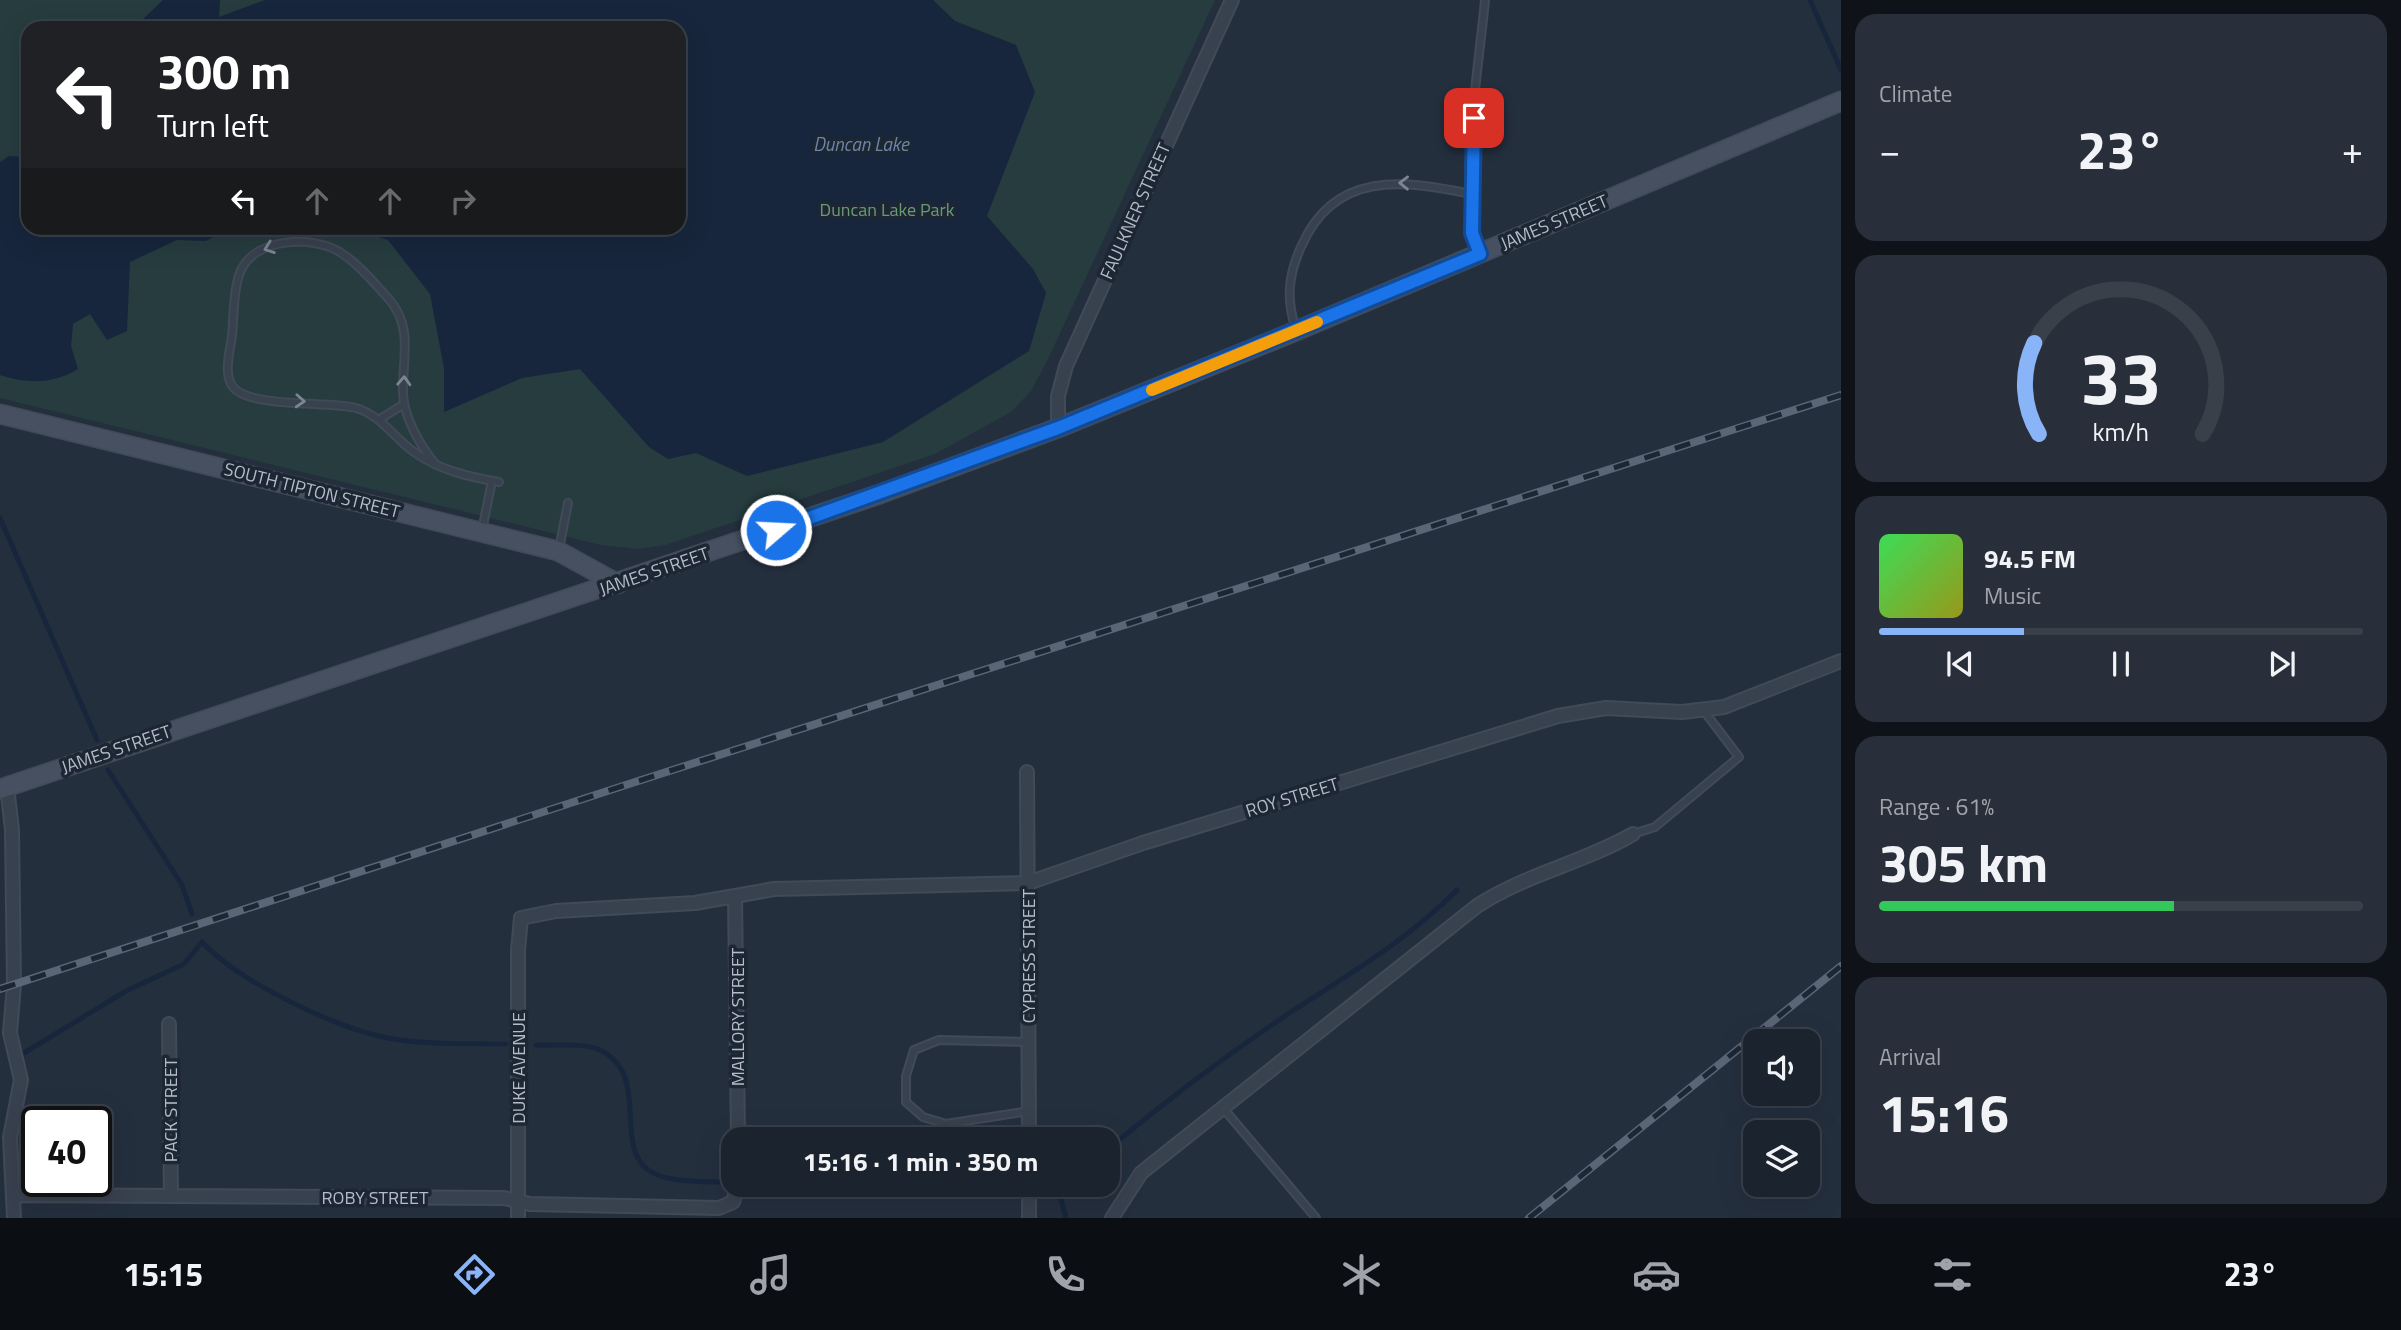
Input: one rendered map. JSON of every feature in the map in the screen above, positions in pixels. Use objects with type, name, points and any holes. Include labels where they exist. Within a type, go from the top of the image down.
[{"type":"street","name":"FAULKNER STREET","points":[[1058,428],[1058,396],[1066,366],[1232,0]]},
{"type":"street","name":"JAMES STREET","points":[[4,787],[618,584],[880,494],[1058,428],[1841,102]]},
{"type":"street","name":"SOUTH TIPTON STREET","points":[[0,414],[558,551],[618,584]]},
{"type":"street","name":"ROY STREET","points":[[521,918],[568,910],[695,903],[774,889],[1028,883],[1143,843],[1558,716],[1606,708],[1704,711],[1743,701],[1841,661]]},
{"type":"street","name":"CYPRESS STREET","points":[[1027,772],[1029,1127]]},
{"type":"street","points":[[4,787],[12,830],[14,985],[10,1033],[21,1080],[10,1137],[14,1218]]},
{"type":"street","points":[[1112,1218],[1141,1173],[1477,906],[1514,884],[1608,848],[1633,834]]},
{"type":"street","name":"MALLORY STREET","points":[[735,896],[738,1127]]},
{"type":"street","name":"DUKE AVENUE","points":[[518,1218],[518,950],[521,918]]},
{"type":"street","name":"PACK STREET","points":[[169,1024],[171,1196]]},
{"type":"street","name":"ROBY STREET","points":[[14,1195],[517,1200],[530,1204],[719,1208],[733,1202],[734,1197]]},
{"type":"street","points":[[1029,1197],[1029,1218]]},
{"type":"lane","points":[[1480,254],[1472,233],[1472,142],[1485,0]]},
{"type":"lane","points":[[1296,331],[1288,294],[1293,264],[1320,212],[1334,201],[1364,188],[1388,183],[1412,183],[1471,194]]},
{"type":"lane","points":[[436,465],[425,452],[404,404],[406,334],[403,320],[390,300],[355,264],[323,245],[285,242],[251,255],[241,269],[237,288],[228,364],[231,386],[249,397],[330,403],[355,408],[380,419],[397,438],[436,465],[495,482],[481,532]]},
{"type":"lane","points":[[380,419],[404,404]]},
{"type":"lane","points":[[558,551],[568,503]]},
{"type":"lane","points":[[1633,834],[1654,827],[1739,757],[1704,711]]},
{"type":"lane","points":[[1029,1042],[939,1040],[914,1050],[906,1076],[906,1102],[923,1117],[946,1125],[1029,1111]]},
{"type":"lane","points":[[1223,1108],[1316,1218]]},
{"type":"green space","name":"Duncan Lake Park","points":[[0,0],[1215,0],[1048,359],[1031,391],[1011,412],[935,454],[665,545],[639,549],[601,545],[0,398]]},
{"type":"water","name":"Duncan Lake","points":[[163,0],[220,0],[219,17],[265,0],[933,0],[955,21],[1016,45],[1035,92],[987,216],[1033,269],[1046,293],[1029,351],[883,442],[747,476],[696,453],[668,459],[649,447],[580,369],[522,378],[444,412],[444,368],[430,294],[388,240],[372,235],[686,235],[686,21],[141,21]]},
{"type":"water","points":[[9,156],[21,157],[21,235],[217,235],[206,241],[177,240],[130,262],[127,331],[107,340],[90,314],[73,324],[71,346],[78,369],[59,378],[40,381],[0,375],[0,162]]},
{"type":"waterway","points":[[1810,0],[1841,70]]},
{"type":"waterway","points":[[0,518],[97,740]]},
{"type":"waterway","points":[[108,770],[182,885],[192,914]]},
{"type":"waterway","points":[[1120,1140],[1244,1044],[1398,941],[1457,890]]},
{"type":"waterway","points":[[24,1053],[126,991],[184,964],[202,942],[240,973],[264,988],[346,1026],[407,1041],[506,1044]]},
{"type":"waterway","points":[[536,1045],[577,1045],[593,1048],[615,1061],[624,1076],[628,1092],[633,1143],[638,1158],[648,1170],[674,1179],[721,1182]]},
{"type":"waterway","points":[[1060,1197],[1066,1218]]},
{"type":"railway","points":[[0,989],[1841,395]]},
{"type":"railway","points":[[1529,1218],[1841,966]]},
{"type":"slow traffic","points":[[1152,390],[1317,322]]},
{"type":"route","points":[[776,530],[1058,428],[1480,254],[1472,233],[1474,118]]}]
